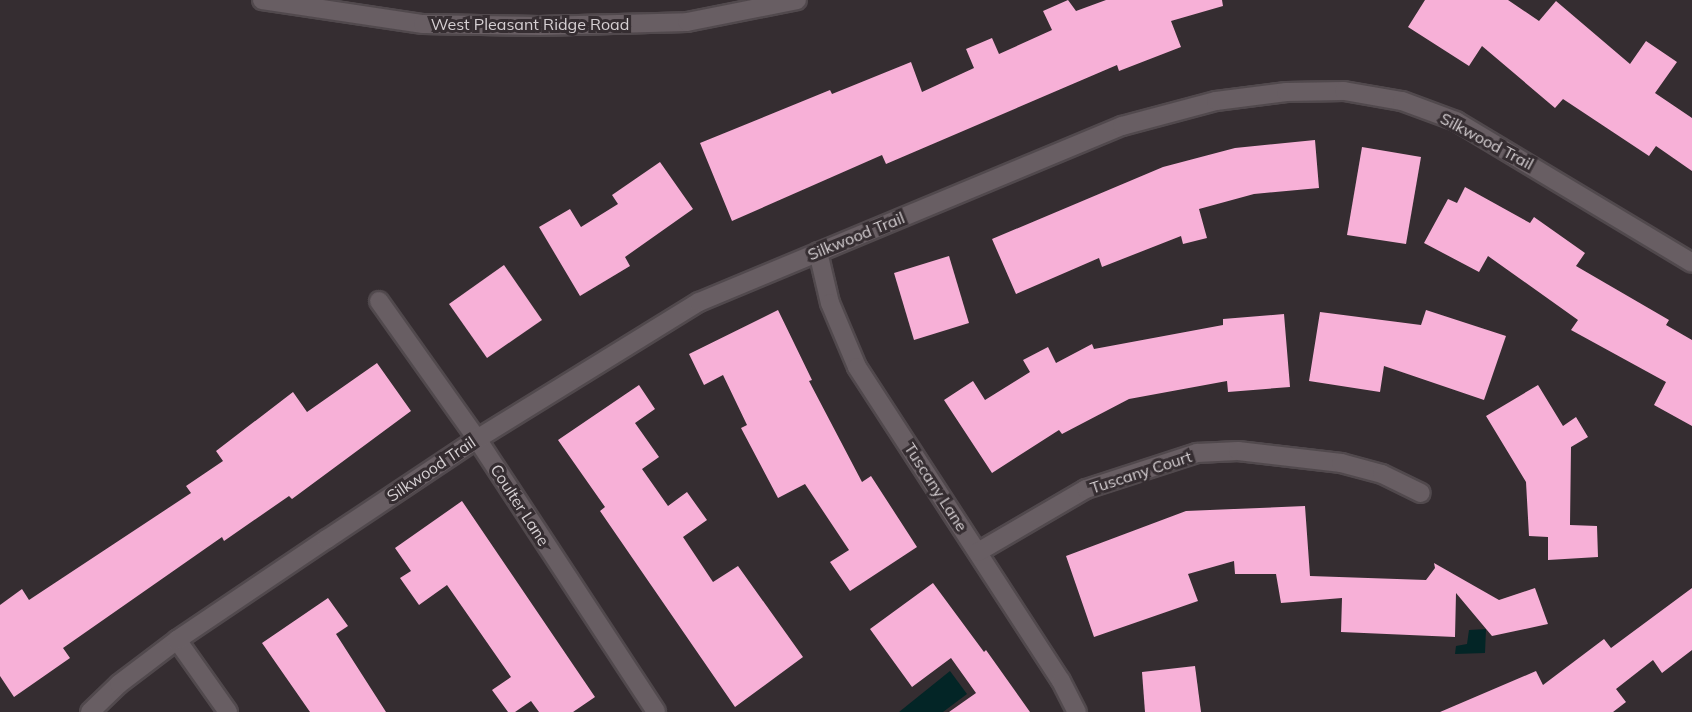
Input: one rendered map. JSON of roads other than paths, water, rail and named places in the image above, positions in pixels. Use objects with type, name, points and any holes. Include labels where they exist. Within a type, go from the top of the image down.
[{"type":"street","name":"West Pleasant Ridge Road","points":[[262,0],[423,24],[539,26],[687,21],[797,0]]},
{"type":"street","name":"Silkwood Trail","points":[[90,712],[119,684],[177,640],[477,439],[699,302],[1122,126],[1216,101],[1286,92],[1344,92],[1402,101],[1456,121],[1692,263]]},
{"type":"street","name":"Tuscany Lane","points":[[818,252],[830,303],[857,367],[978,552],[1077,712]]},
{"type":"street","name":"Coulter Lane","points":[[380,301],[477,439],[656,712]]},
{"type":"street","name":"Tuscany Court","points":[[978,552],[1086,489],[1197,453],[1238,451],[1341,463],[1382,474],[1421,493]]},
{"type":"street","points":[[177,640],[228,712]]},
{"type":"water","points":[[1486,629],[1485,653],[1455,654],[1456,646],[1467,644],[1469,630]]},
{"type":"water","points":[[950,671],[967,694],[943,712],[899,712]]}]
